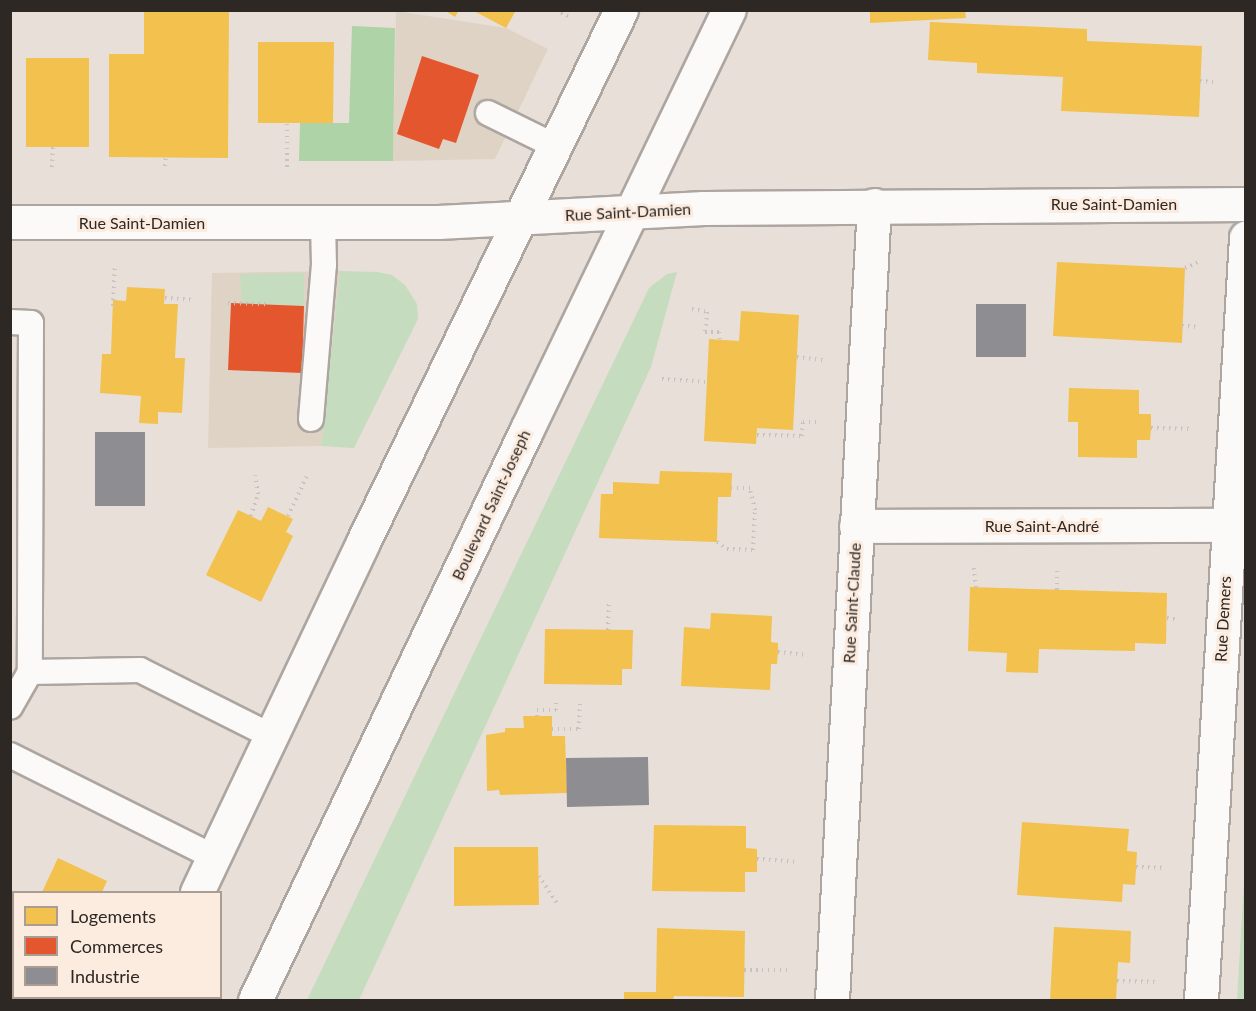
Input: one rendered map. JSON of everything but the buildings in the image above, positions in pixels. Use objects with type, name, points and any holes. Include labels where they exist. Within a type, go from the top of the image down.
[{"type":"street","points":[[197,891],[621,10]]},
{"type":"street","name":"Boulevard Saint-Joseph","points":[[255,1000],[729,10]]},
{"type":"street","name":"Rue Saint-Damien","points":[[10,222],[323,223],[520,219],[632,212],[874,205],[1245,204]]},
{"type":"street","name":"Rue Saint-Claude","points":[[832,1000],[874,205]]},
{"type":"street","name":"Rue Demers","points":[[1201,1000],[1245,245]]},
{"type":"street","name":"Rue Saint-André","points":[[856,526],[1228,525]]},
{"type":"lane","points":[[488,112],[555,146]]},
{"type":"lane","points":[[311,419],[324,266],[323,223]]},
{"type":"lane","points":[[10,322],[31,323],[30,672],[10,707]]},
{"type":"lane","points":[[30,672],[140,670],[271,736]]},
{"type":"lane","points":[[10,755],[214,857]]},
{"type":"path","points":[[556,10],[571,18]]},
{"type":"path","points":[[1200,81],[1213,82]]},
{"type":"path","points":[[287,123],[287,167]]},
{"type":"path","points":[[52,167],[53,146]]},
{"type":"path","points":[[165,166],[166,157]]},
{"type":"path","points":[[1185,268],[1201,261]]},
{"type":"path","points":[[113,306],[115,266]]},
{"type":"path","points":[[165,298],[194,300]]},
{"type":"path","points":[[228,303],[266,304]]},
{"type":"path","points":[[692,309],[707,312],[705,332],[719,332],[720,339]]},
{"type":"path","points":[[1182,326],[1197,327]]},
{"type":"path","points":[[797,357],[827,360]]},
{"type":"path","points":[[662,379],[707,382]]},
{"type":"path","points":[[757,435],[802,436],[803,422],[824,422]]},
{"type":"path","points":[[1151,428],[1192,429]]},
{"type":"path","points":[[251,516],[258,494],[255,475]]},
{"type":"path","points":[[288,516],[307,476]]},
{"type":"path","points":[[717,542],[727,549],[753,550],[755,510],[750,488],[731,488]]},
{"type":"path","points":[[1057,567],[1057,590]]},
{"type":"path","points":[[974,568],[976,588]]},
{"type":"path","points":[[608,630],[609,601]]},
{"type":"path","points":[[1167,618],[1179,620]]},
{"type":"path","points":[[778,652],[811,655]]},
{"type":"path","points":[[537,716],[537,710],[556,710],[556,702]]},
{"type":"path","points":[[552,729],[579,729],[580,704]]},
{"type":"path","points":[[757,859],[799,862]]},
{"type":"path","points":[[1136,867],[1165,868]]},
{"type":"path","points":[[539,876],[557,904]]},
{"type":"path","points":[[744,970],[794,970]]},
{"type":"path","points":[[1117,981],[1160,982]]},
{"type":"shaded area","points":[[396,11],[506,28],[548,49],[495,159],[393,161]]},
{"type":"shaded area","points":[[340,271],[321,446],[208,448],[212,273]]},
{"type":"green space","points":[[352,26],[395,28],[393,161],[299,161],[300,123],[349,123]]},
{"type":"green space","points":[[340,271],[377,272],[392,275],[405,285],[417,304],[418,319],[354,448],[321,446]]},
{"type":"green space","points":[[677,272],[651,367],[359,1000],[307,1000],[649,288],[667,274]]},
{"type":"green space","points":[[304,273],[304,306],[242,304],[240,274]]},
{"type":"green space","points":[[1245,865],[1245,1000],[1237,1000]]}]
